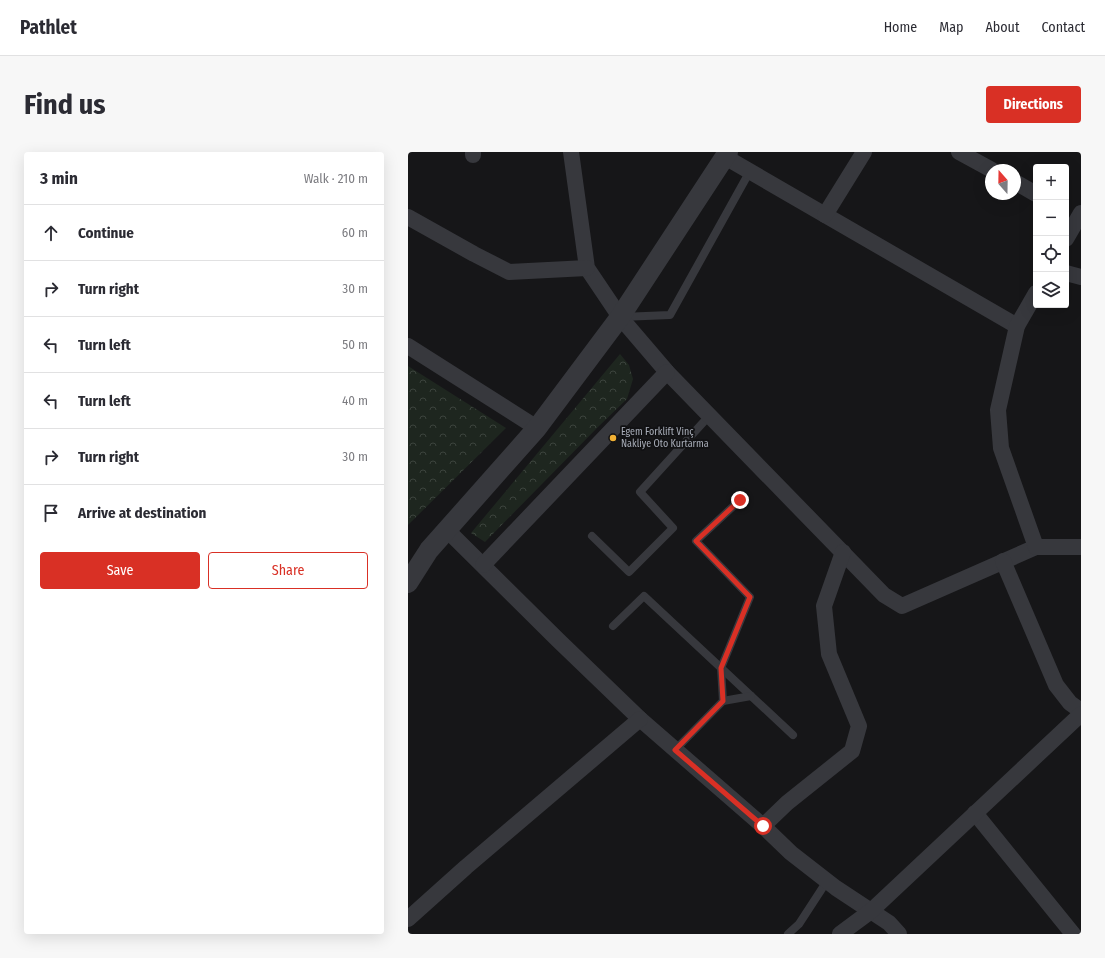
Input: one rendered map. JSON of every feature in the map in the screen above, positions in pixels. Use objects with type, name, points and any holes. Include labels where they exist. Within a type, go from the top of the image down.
[{"type":"street","points":[[571,152],[587,268],[620,317],[667,372],[884,595],[902,606],[1036,547],[1081,547]]},
{"type":"street","points":[[825,215],[864,152]]},
{"type":"street","points":[[959,152],[985,166]]},
{"type":"street","points":[[408,583],[429,550],[536,428],[620,317],[727,155],[750,171],[1017,326]]},
{"type":"street","points":[[1021,185],[1033,192]]},
{"type":"street","points":[[1067,236],[1075,213]]},
{"type":"street","points":[[408,217],[509,272],[587,268]]},
{"type":"street","points":[[1069,274],[1081,277]]},
{"type":"street","points":[[1033,298],[1017,326],[998,410],[1001,448],[1036,547]]},
{"type":"street","points":[[408,346],[536,428]]},
{"type":"street","points":[[482,565],[667,372]]},
{"type":"street","points":[[447,530],[640,719],[763,826],[791,853],[827,881],[889,923],[899,934]]},
{"type":"street","points":[[408,566],[429,550]]},
{"type":"street","points":[[763,826],[787,803],[852,751],[859,726],[829,654],[824,606],[843,552]]},
{"type":"street","points":[[1004,561],[1056,684],[1070,703],[1081,710]]},
{"type":"street","points":[[840,934],[871,911],[1081,714]]},
{"type":"street","points":[[408,919],[466,867],[640,719]]},
{"type":"street","points":[[975,813],[1073,934]]},
{"type":"lane","points":[[620,317],[670,316],[716,230],[750,171]]},
{"type":"lane","points":[[592,536],[629,572],[673,528],[640,492],[709,416]]},
{"type":"lane","points":[[723,701],[721,668],[750,597],[696,541],[740,500]]},
{"type":"lane","points":[[613,626],[644,596],[793,735]]},
{"type":"lane","points":[[675,750],[723,701],[751,696]]},
{"type":"lane","points":[[788,934],[799,924],[827,881]]},
{"type":"green space","points":[[620,354],[629,365],[633,379],[627,399],[485,542],[471,533]]},
{"type":"green space","points":[[408,366],[506,428],[408,525]]},
{"type":"place","name":"Egem Forklift Vinç Nakliye Oto Kurtarma","points":[[613,438]]},
{"type":"route","points":[[740,500],[696,541],[750,597],[721,668],[723,701],[675,750],[763,826]]}]
